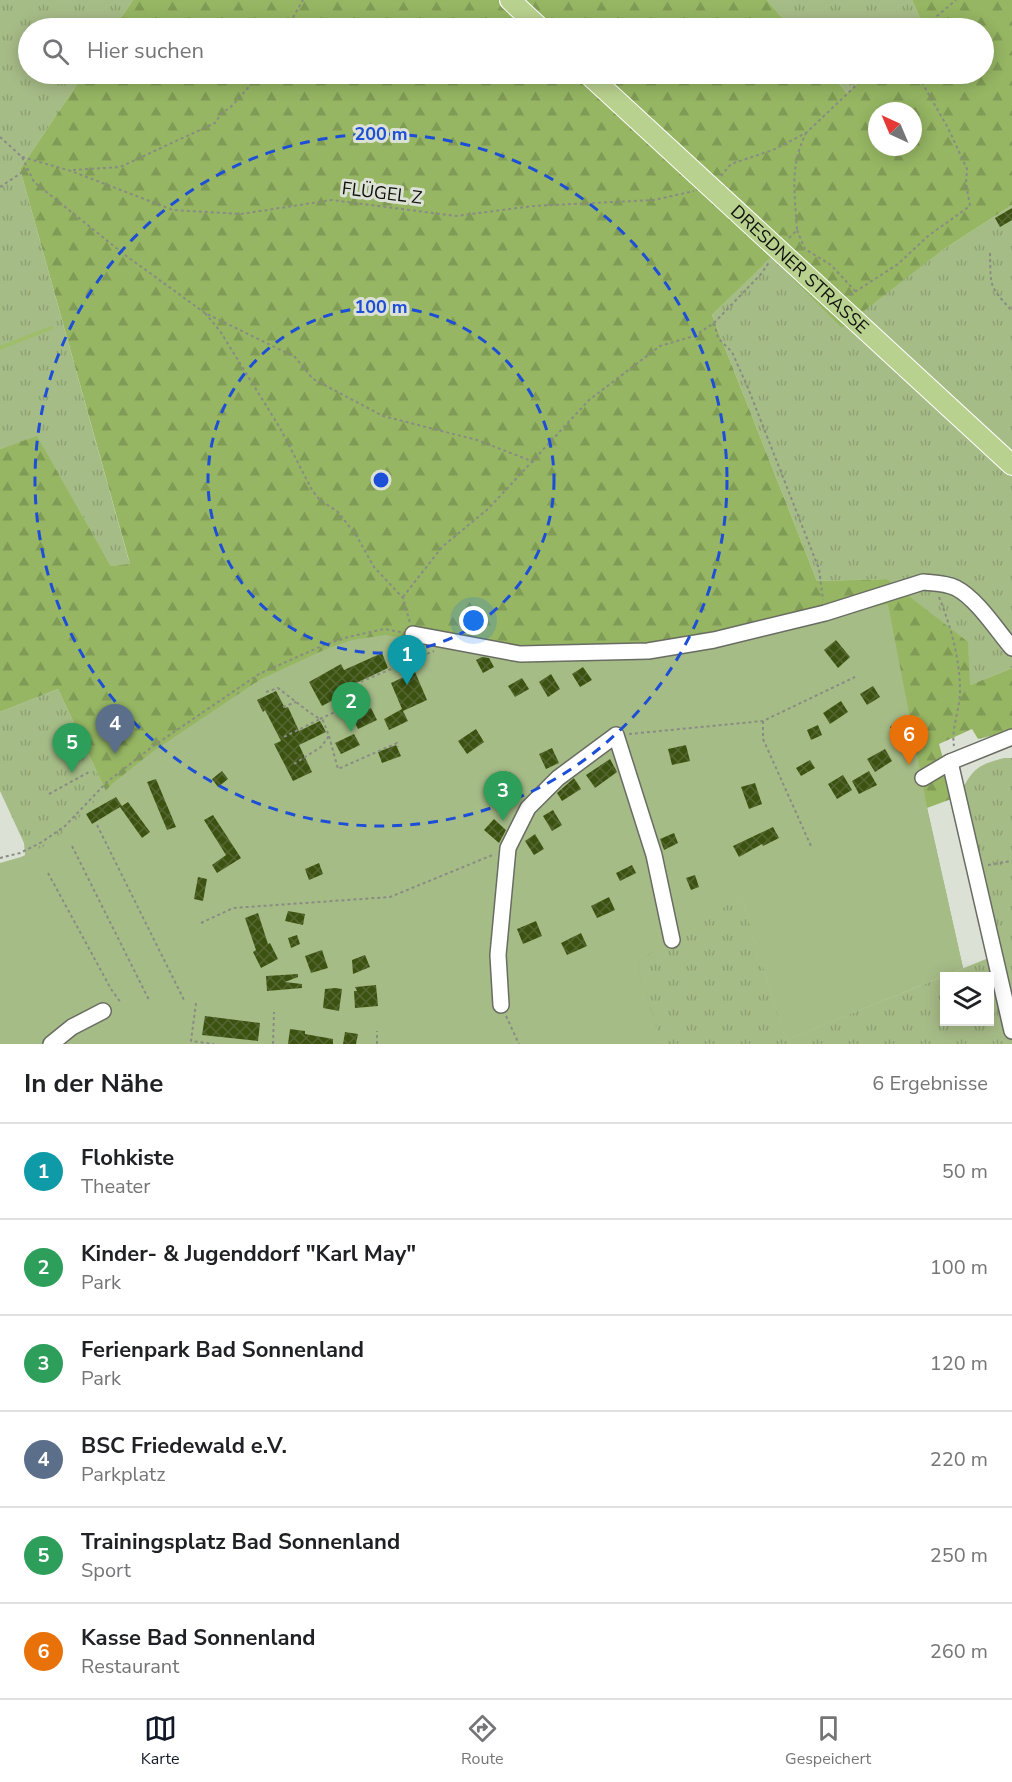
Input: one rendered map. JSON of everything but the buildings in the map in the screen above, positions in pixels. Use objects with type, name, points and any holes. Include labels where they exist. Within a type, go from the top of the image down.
[{"type":"main road","points":[[510,0],[529,18]]},
{"type":"main road","name":"DRESDNER STRASSE","points":[[599,84],[1012,465]]},
{"type":"street","points":[[413,634],[520,654],[648,651],[714,640],[825,613],[923,582],[956,588],[976,605],[1012,648]]},
{"type":"street","points":[[501,1005],[498,955],[508,848],[528,808],[558,778],[616,735],[654,855],[672,940]]},
{"type":"street","points":[[923,778],[952,761],[1012,737]]},
{"type":"street","points":[[952,761],[1012,1030]]},
{"type":"street","points":[[51,1044],[72,1027],[103,1011]]},
{"type":"path","points":[[293,18],[303,0]]},
{"type":"path","points":[[935,18],[956,0]]},
{"type":"path","points":[[70,171],[120,167],[215,123],[251,84]]},
{"type":"path","points":[[711,188],[731,164],[773,150],[806,133],[857,84]]},
{"type":"path","points":[[837,302],[898,264],[928,236],[970,206],[966,183],[967,169],[948,128],[923,84]]},
{"type":"path","points":[[806,133],[797,152],[794,172],[798,230],[806,249],[831,265],[856,292]]},
{"type":"path","points":[[0,137],[22,157],[34,182],[125,255],[205,314],[294,357],[313,379],[383,416],[477,440],[534,462]]},
{"type":"path","name":"FLÜGEL Z","points":[[22,157],[70,171],[173,210],[241,214],[332,200],[456,216],[533,206],[654,200],[711,188]]},
{"type":"path","points":[[0,188],[28,169]]},
{"type":"path","points":[[403,598],[442,547],[489,508],[589,400],[660,346],[693,336],[714,323],[761,274],[779,249],[798,230]]},
{"type":"path","points":[[990,253],[989,275],[992,287],[1012,311]]},
{"type":"path","points":[[0,858],[20,853],[42,842],[65,825],[107,782],[152,747],[259,674],[324,645],[348,637],[384,629],[413,634],[403,598],[374,567],[356,535],[338,512],[319,499],[312,490],[280,428],[220,331],[205,314]]},
{"type":"path","points":[[714,323],[718,338],[732,352],[748,388],[819,569],[825,613]]},
{"type":"path","points":[[934,583],[957,655],[960,693],[952,737],[952,761]]},
{"type":"path","points":[[361,711],[350,692],[356,690],[354,685],[438,649]]},
{"type":"path","points":[[616,735],[763,721],[855,677]]},
{"type":"path","points":[[266,692],[278,688],[321,718],[329,736],[338,769],[397,743],[398,747]]},
{"type":"path","points":[[283,707],[296,702]]},
{"type":"path","points":[[284,737],[356,702]]},
{"type":"path","points":[[763,721],[763,739],[811,846]]},
{"type":"path","points":[[294,764],[321,747],[329,736]]},
{"type":"path","points":[[49,794],[89,772]]},
{"type":"path","points":[[97,825],[185,1002]]},
{"type":"path","points":[[72,846],[149,1000]]},
{"type":"path","points":[[201,923],[233,908],[390,897],[508,848]]},
{"type":"path","points":[[974,867],[1012,861]]},
{"type":"path","points":[[48,873],[111,989],[121,1003]]},
{"type":"path","points":[[196,1003],[191,1041],[213,1044]]},
{"type":"path","points":[[501,1005],[519,1044]]},
{"type":"path","points":[[273,1044],[274,1012]]},
{"type":"path","points":[[377,1031],[377,1044]]},
{"type":"green space","points":[[0,0],[133,0],[121,18],[18,18],[18,84],[77,84],[20,169],[130,565],[111,566],[37,437],[0,449]]},
{"type":"green space","points":[[133,0],[767,0],[782,18],[121,18]]},
{"type":"green space","points":[[767,0],[912,0],[920,18],[782,18]]},
{"type":"green space","points":[[912,0],[1012,0],[1012,205],[941,251],[842,328],[771,257],[712,315],[817,581],[887,579],[968,642],[970,685],[1012,668],[1012,731],[978,739],[972,729],[939,744],[954,798],[927,808],[963,968],[953,972],[940,972],[940,977],[786,1040],[741,896],[637,962],[661,1044],[197,986],[58,689],[0,712],[0,449],[37,436],[111,566],[130,564],[20,169],[77,84],[839,84],[847,93],[857,84],[994,84],[994,18],[920,18]]},
{"type":"green space","points":[[839,84],[857,84],[847,93]]},
{"type":"green space","points":[[1012,205],[1012,668],[970,685],[887,579],[817,581],[712,315],[771,256],[941,251]]},
{"type":"green space","points":[[888,604],[927,807],[963,968],[953,972],[940,972],[940,977],[786,1040],[741,896],[637,962],[661,1044],[0,1044],[0,863],[21,857],[57,838],[112,784],[152,752],[261,679],[326,649],[352,640],[385,635],[480,651],[648,655]]},
{"type":"green space","points":[[58,689],[197,986],[27,878],[24,843],[0,791],[0,712]]},
{"type":"green space","points":[[1004,758],[1012,758],[1012,1044],[661,1044],[636,962],[741,896],[786,1040],[940,978],[940,1026],[994,1026],[994,972],[954,972],[991,957],[963,788],[975,771],[984,765]]},
{"type":"waterway","points":[[0,348],[51,328]]},
{"type":"place","name":"Flohkiste","points":[[407,685]]},
{"type":"place","name":"Kinder- & Jugenddorf \"Karl May\"","points":[[351,732]]},
{"type":"place","name":"BSC Friedewald e.V.","points":[[115,754]]},
{"type":"place","name":"Kasse Bad Sonnenland","points":[[909,765]]},
{"type":"place","name":"Trainingsplatz Bad Sonnenland","points":[[72,773]]},
{"type":"place","name":"Ferienpark Bad Sonnenland","points":[[503,821]]}]
